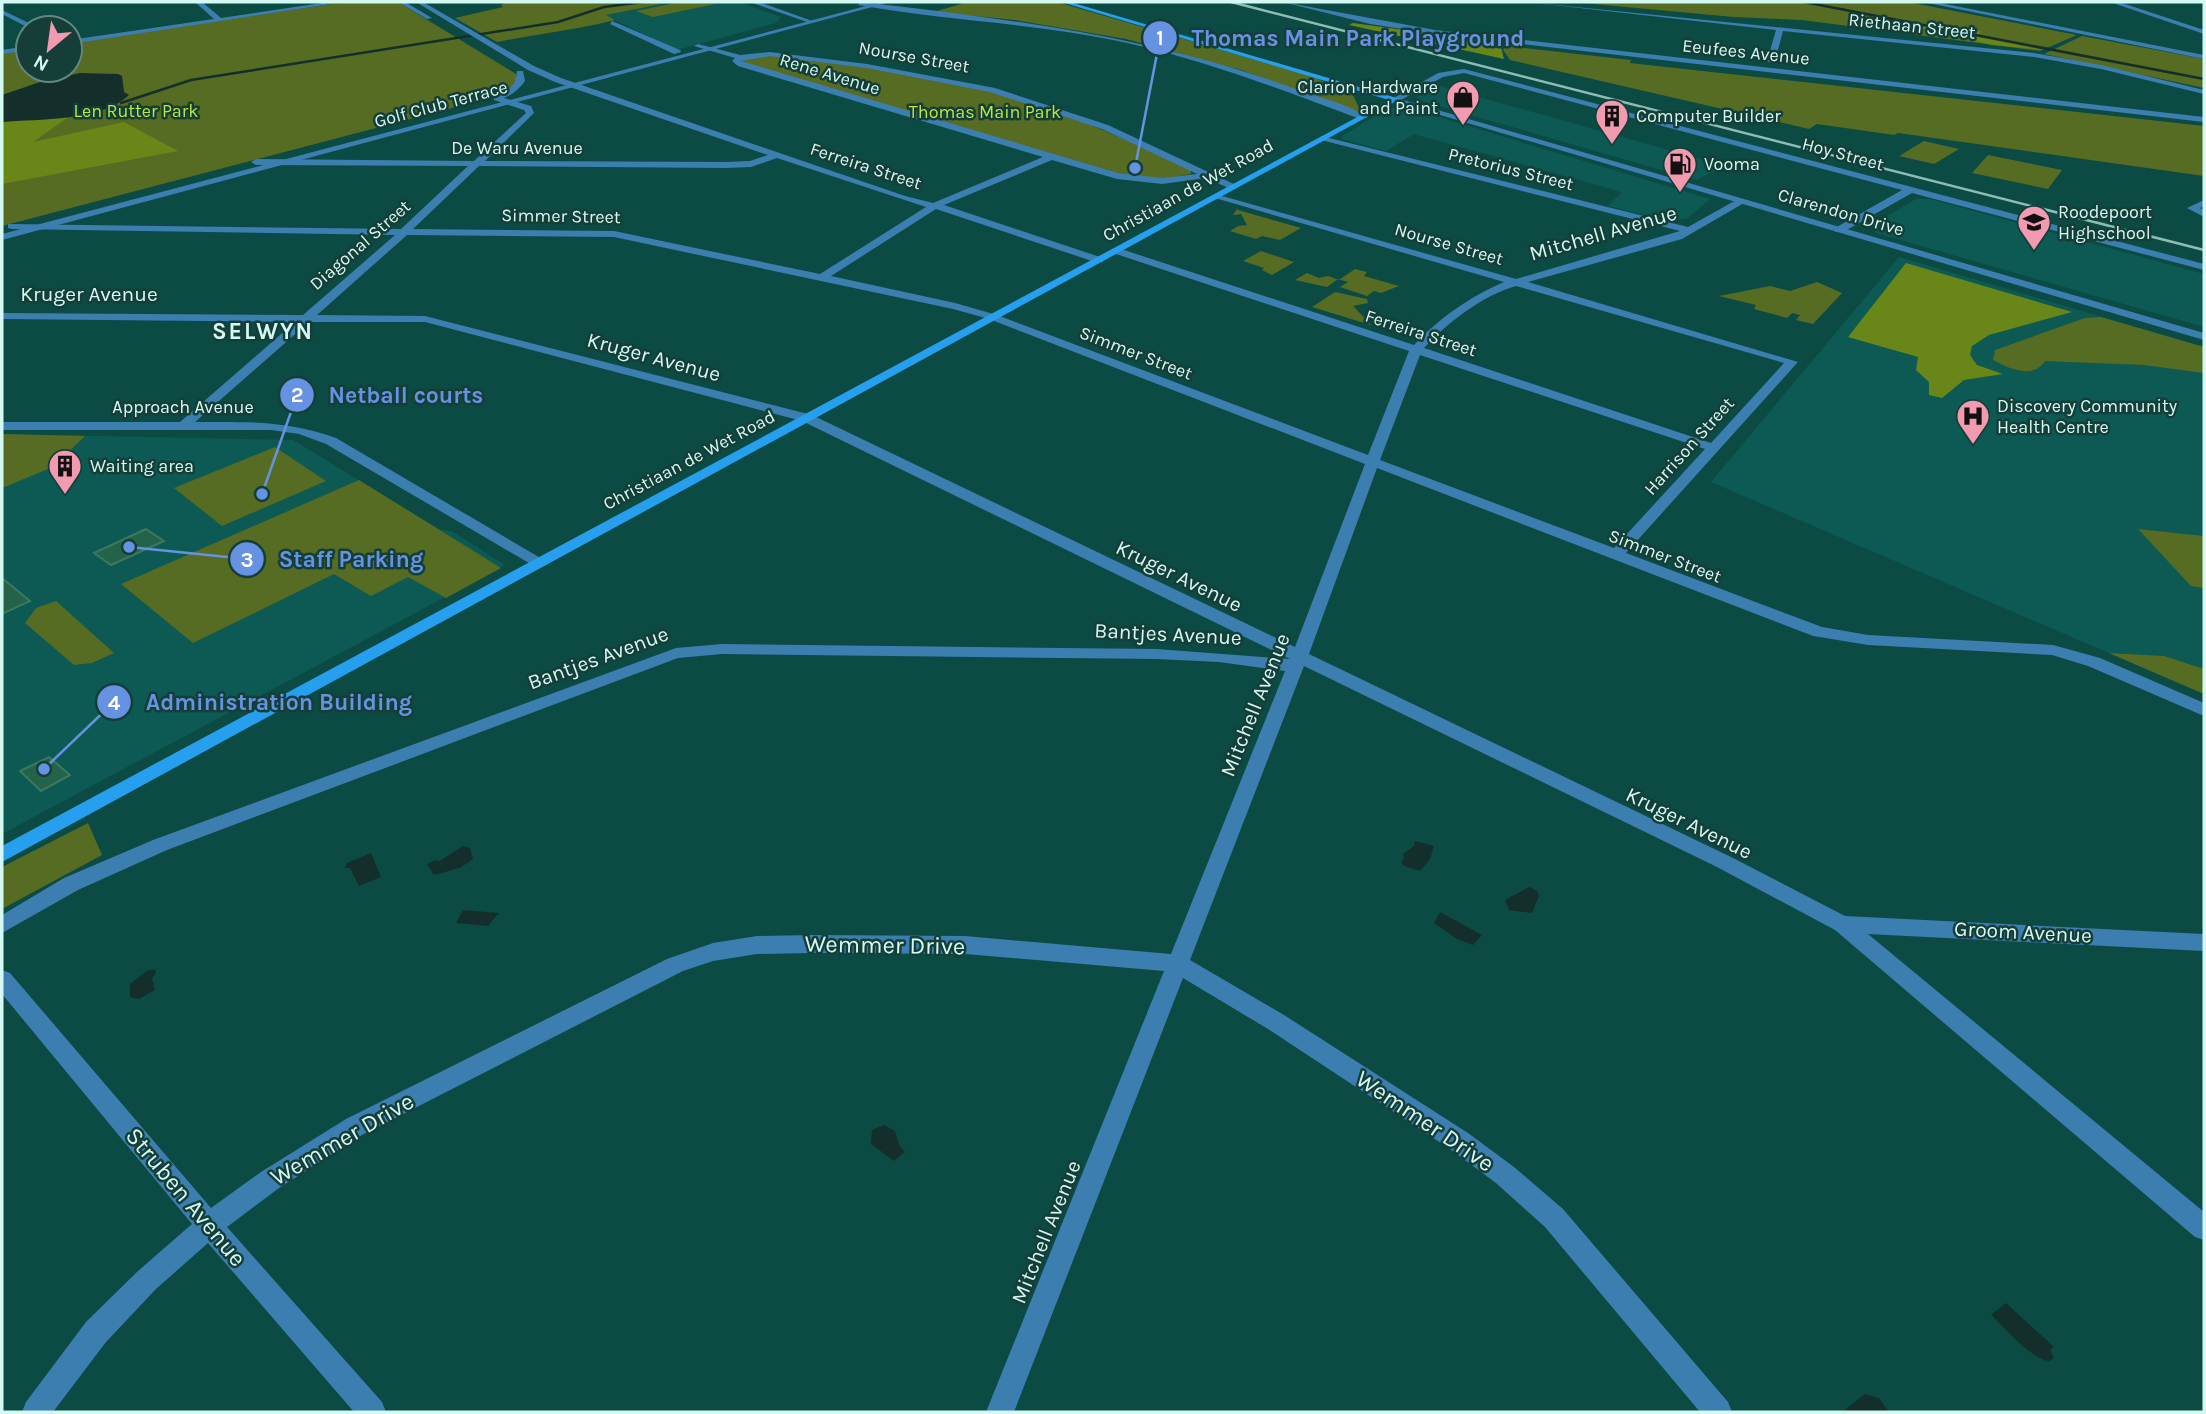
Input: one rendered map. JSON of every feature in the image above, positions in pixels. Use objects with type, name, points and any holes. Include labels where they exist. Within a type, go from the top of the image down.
[{"type":"main road","name":"Clarendon Drive","points":[[1064,2],[1396,99]]},
{"type":"main road","points":[[1310,74],[1350,91],[1362,102],[1364,117]]},
{"type":"main road","name":"Christiaan de Wet Road","points":[[2,855],[1396,99]]},
{"type":"street","points":[[198,2],[220,20]]},
{"type":"street","points":[[84,40],[341,2]]},
{"type":"street","points":[[401,2],[520,73],[546,86],[560,85]]},
{"type":"street","points":[[419,2],[560,85]]},
{"type":"street","points":[[754,2],[812,22]]},
{"type":"street","name":"Golf Club Terrace","points":[[2,237],[509,102],[698,46],[802,19],[867,4],[888,2]]},
{"type":"street","name":"Eeufees Avenue","points":[[1286,2],[1349,18],[1422,31],[2204,120]]},
{"type":"street","name":"Eeufees Avenue","points":[[1324,2],[1415,22],[2191,108]]},
{"type":"street","name":"Riethaan Street","points":[[1529,2],[2034,55],[2140,75],[2204,92]]},
{"type":"street","points":[[1926,2],[2204,57]]},
{"type":"street","points":[[2113,2],[2204,32]]},
{"type":"street","points":[[867,4],[1024,23],[1127,41],[1239,71],[1364,117]]},
{"type":"street","name":"Golf Club Terrace","points":[[560,85],[573,85],[812,22],[867,4]]},
{"type":"street","points":[[929,12],[954,4]]},
{"type":"street","points":[[612,23],[677,52]]},
{"type":"street","points":[[1771,61],[1780,28]]},
{"type":"street","name":"Nourse Street","points":[[698,46],[740,57],[770,54],[857,64],[992,90],[1105,127],[1233,187]]},
{"type":"street","name":"Rene Avenue","points":[[740,57],[736,61],[741,64],[1051,157],[1137,180],[1177,180],[1206,175]]},
{"type":"street","name":"Hoy Street","points":[[1396,99],[1441,75],[1464,71],[2204,267]]},
{"type":"street","points":[[497,98],[518,86],[521,81],[520,73]]},
{"type":"street","name":"Ferreira Street","points":[[560,85],[622,102]]},
{"type":"street","name":"Ferreira Street","points":[[573,85],[902,198],[1099,260]]},
{"type":"street","name":"Golf Club Terrace","points":[[7,227],[546,86]]},
{"type":"street","points":[[497,98],[509,102]]},
{"type":"street","name":"Clarendon Drive","points":[[1396,99],[2204,337]]},
{"type":"street","name":"Diagonal Street","points":[[182,427],[305,316],[404,232],[530,113],[528,108],[509,102]]},
{"type":"street","name":"Pretorius Street","points":[[1324,138],[1691,231]]},
{"type":"street","name":"De Waru Avenue","points":[[256,162],[726,165],[751,164],[777,155]]},
{"type":"street","points":[[821,278],[934,206],[1051,157]]},
{"type":"street","points":[[1839,230],[1911,189]]},
{"type":"street","name":"Nourse Street","points":[[1218,196],[1792,362]]},
{"type":"street","name":"Mitchell Avenue","points":[[1000,1412],[1336,565],[1372,462],[1416,350],[1454,316],[1495,290],[1516,281],[1640,249],[1691,231],[1741,201]]},
{"type":"street","name":"Simmer Street","points":[[7,227],[625,235],[821,278],[993,317],[1819,632],[1868,640],[2053,650],[2094,662],[2204,710]]},
{"type":"street","name":"Ferreira Street","points":[[1117,251],[1714,448]]},
{"type":"street","name":"Kruger Avenue","points":[[2,316],[305,316],[432,320],[807,418],[1296,662],[1724,862],[1842,924],[2204,1228]]},
{"type":"street","name":"Harrison Street","points":[[1615,555],[1792,362]]},
{"type":"street","name":"Approach Avenue","points":[[2,426],[271,426],[315,434],[539,563]]},
{"type":"street","name":"Bantjes Avenue","points":[[2,925],[71,884],[160,845],[676,653],[696,649],[735,649],[1144,653],[1296,662]]},
{"type":"street","name":"Groom Avenue","points":[[1842,924],[2204,942]]},
{"type":"street","name":"Wemmer Drive","points":[[36,1412],[96,1332],[147,1280],[209,1225],[270,1180],[354,1127],[663,970],[713,952],[757,945],[812,944],[965,945],[1177,963],[1436,1126],[1505,1175],[1555,1218],[1718,1412]]},
{"type":"street","name":"Struben Avenue","points":[[2,979],[209,1225],[372,1412]]},
{"type":"shaded area","points":[[671,2],[739,2],[781,17],[776,23],[677,50],[604,15]]},
{"type":"shaded area","points":[[84,73],[118,74],[122,76],[124,92],[129,95],[118,104],[87,114],[2,122],[2,95],[34,84],[84,84]]},
{"type":"shaded area","points":[[1436,85],[1726,166],[1696,180],[1418,100],[1417,94]]},
{"type":"shaded area","points":[[1405,107],[1710,199],[1688,218],[1668,221],[1608,206],[1622,192],[1414,134],[1386,151],[1342,139],[1343,135],[1388,108]]},
{"type":"shaded area","name":"Roodepoort Highschool","points":[[1916,199],[1930,199],[2204,274],[2204,327],[1876,233],[1870,226]]},
{"type":"shaded area","name":"Discovery Community Health Centre","points":[[1899,257],[2204,347],[2204,694],[1711,482]]},
{"type":"shaded area","points":[[2,434],[293,440],[439,529],[453,532],[505,565],[2,834]]},
{"type":"shaded area","points":[[1415,841],[1434,846],[1430,859],[1420,871],[1404,866],[1401,862],[1404,859],[1403,854],[1414,846]]},
{"type":"shaded area","points":[[463,846],[470,848],[473,859],[460,868],[434,875],[427,864],[436,860],[438,862]]},
{"type":"shaded area","points":[[371,853],[381,877],[359,886],[350,868],[345,868],[347,863]]},
{"type":"shaded area","points":[[1529,887],[1537,891],[1539,896],[1532,913],[1509,910],[1505,900]]},
{"type":"shaded area","points":[[463,910],[499,913],[488,926],[456,923]]},
{"type":"shaded area","points":[[1440,912],[1482,935],[1473,945],[1457,939],[1434,923]]},
{"type":"shaded area","points":[[155,969],[156,973],[152,978],[155,990],[139,999],[130,997],[130,984],[147,971]]},
{"type":"shaded area","points":[[884,1125],[895,1131],[899,1145],[905,1152],[894,1161],[871,1144],[872,1130]]},
{"type":"shaded area","points":[[2006,1303],[2054,1347],[2050,1350],[2054,1358],[2049,1361],[2034,1355],[1991,1315]]},
{"type":"shaded area","points":[[1865,1394],[1879,1398],[1889,1412],[1842,1412]]},
{"type":"green space","name":"Len Rutter Park","points":[[346,2],[398,2],[516,74],[516,85],[498,96],[2,226],[2,52],[14,50],[14,84],[84,84],[84,40]]},
{"type":"green space","points":[[506,2],[671,2],[606,15],[615,20],[497,42],[455,18],[503,7],[501,5]]},
{"type":"green space","points":[[680,2],[715,4],[653,17],[636,11]]},
{"type":"green space","points":[[967,2],[1057,2],[1314,77],[1353,95],[1362,114],[1241,70],[1126,39],[1015,20],[934,12]]},
{"type":"green space","points":[[1572,2],[1908,2],[2077,35],[2040,51],[1802,20],[1734,17]]},
{"type":"green space","points":[[1895,22],[1935,28],[1932,23],[1981,31],[1978,37],[2043,50],[1992,45]]},
{"type":"green space","points":[[1353,23],[1500,43],[1504,59],[1349,25]]},
{"type":"green space","points":[[2082,36],[2204,59],[2204,88],[2044,54]]},
{"type":"green space","points":[[1506,46],[1631,60],[1630,63],[2204,126],[2204,176],[1898,133],[1894,135],[1817,124],[1809,129],[1510,60],[1503,50]]},
{"type":"green space","name":"Thomas Main Park","points":[[759,54],[902,73],[1013,97],[1116,136],[1191,170],[1191,174],[1162,179],[1131,177],[744,64],[739,60]]},
{"type":"green space","points":[[70,116],[33,142],[124,122],[178,151],[2,184],[2,122]]},
{"type":"green space","points":[[1924,141],[1959,149],[1934,164],[1899,156]]},
{"type":"green space","points":[[1988,155],[2062,170],[2048,189],[1972,173]]},
{"type":"green space","points":[[1237,209],[1301,228],[1280,240],[1262,236],[1256,239],[1230,231],[1247,225],[1241,214],[1233,215]]},
{"type":"green space","points":[[1261,251],[1294,262],[1272,275],[1262,270],[1264,268],[1243,261]]},
{"type":"green space","points":[[1906,263],[2072,312],[1989,335],[1972,346],[1970,355],[1977,365],[2003,374],[1964,380],[1942,398],[1929,395],[1929,382],[1916,370],[1918,357],[1848,337]]},
{"type":"green space","points":[[1355,269],[1367,272],[1364,276],[1399,286],[1381,293],[1374,291],[1367,296],[1340,287],[1348,282],[1340,280]]},
{"type":"green space","points":[[1307,273],[1319,278],[1328,276],[1337,279],[1327,287],[1295,280]]},
{"type":"green space","points":[[1817,282],[1842,293],[1813,324],[1796,320],[1800,315],[1792,313],[1787,318],[1754,309],[1756,305],[1719,296],[1770,286],[1790,291]]},
{"type":"green space","points":[[1335,292],[1367,299],[1368,303],[1353,306],[1371,325],[1312,307]]},
{"type":"green space","points":[[2101,317],[2204,347],[2204,373],[2144,365],[2045,361],[2034,370],[2020,371],[1993,360],[1995,350],[2085,318]]},
{"type":"green space","points":[[2,434],[85,436],[53,467],[2,488]]},
{"type":"green space","points":[[275,447],[326,481],[222,526],[174,488]]},
{"type":"green space","points":[[359,480],[501,568],[446,598],[408,577],[371,596],[334,574],[193,643],[121,584]]},
{"type":"green space","points":[[2138,529],[2204,536],[2204,588],[2191,586]]},
{"type":"green space","points":[[56,601],[114,653],[92,663],[74,665],[25,623],[36,608]]},
{"type":"green space","points":[[2109,653],[2164,656],[2204,669],[2204,694]]},
{"type":"green space","points":[[88,823],[102,855],[2,909],[2,867]]},
{"type":"building","points":[[146,529],[164,541],[111,565],[94,553]]},
{"type":"building","points":[[2,578],[30,601],[2,614]]},
{"type":"building","points":[[49,757],[70,775],[41,791],[20,771]]},
{"type":"waterway","points":[[121,103],[191,80],[558,22],[604,7],[643,2]]},
{"type":"waterway","points":[[1804,2],[2204,79]]},
{"type":"railway","points":[[1231,2],[2204,250]]},
{"type":"place","name":"Clarion Hardware and Paint","points":[[1463,127]]},
{"type":"place","name":"Computer Builder","points":[[1612,146]]},
{"type":"place","name":"Thomas Main Park Playground","points":[[1135,168]]},
{"type":"place","name":"Vooma","points":[[1680,194]]},
{"type":"place","name":"Roodepoort Highschool","points":[[2034,252]]},
{"type":"place","name":"Discovery Community Health Centre","points":[[1973,446]]},
{"type":"place","name":"Netball courts","points":[[262,494]]},
{"type":"place","name":"Waiting area","points":[[65,496]]},
{"type":"place","name":"Staff Parking","points":[[129,547]]},
{"type":"place","name":"Administration Building","points":[[44,769]]},
{"type":"district","name":"SELWYN","points":[[263,331]]}]
